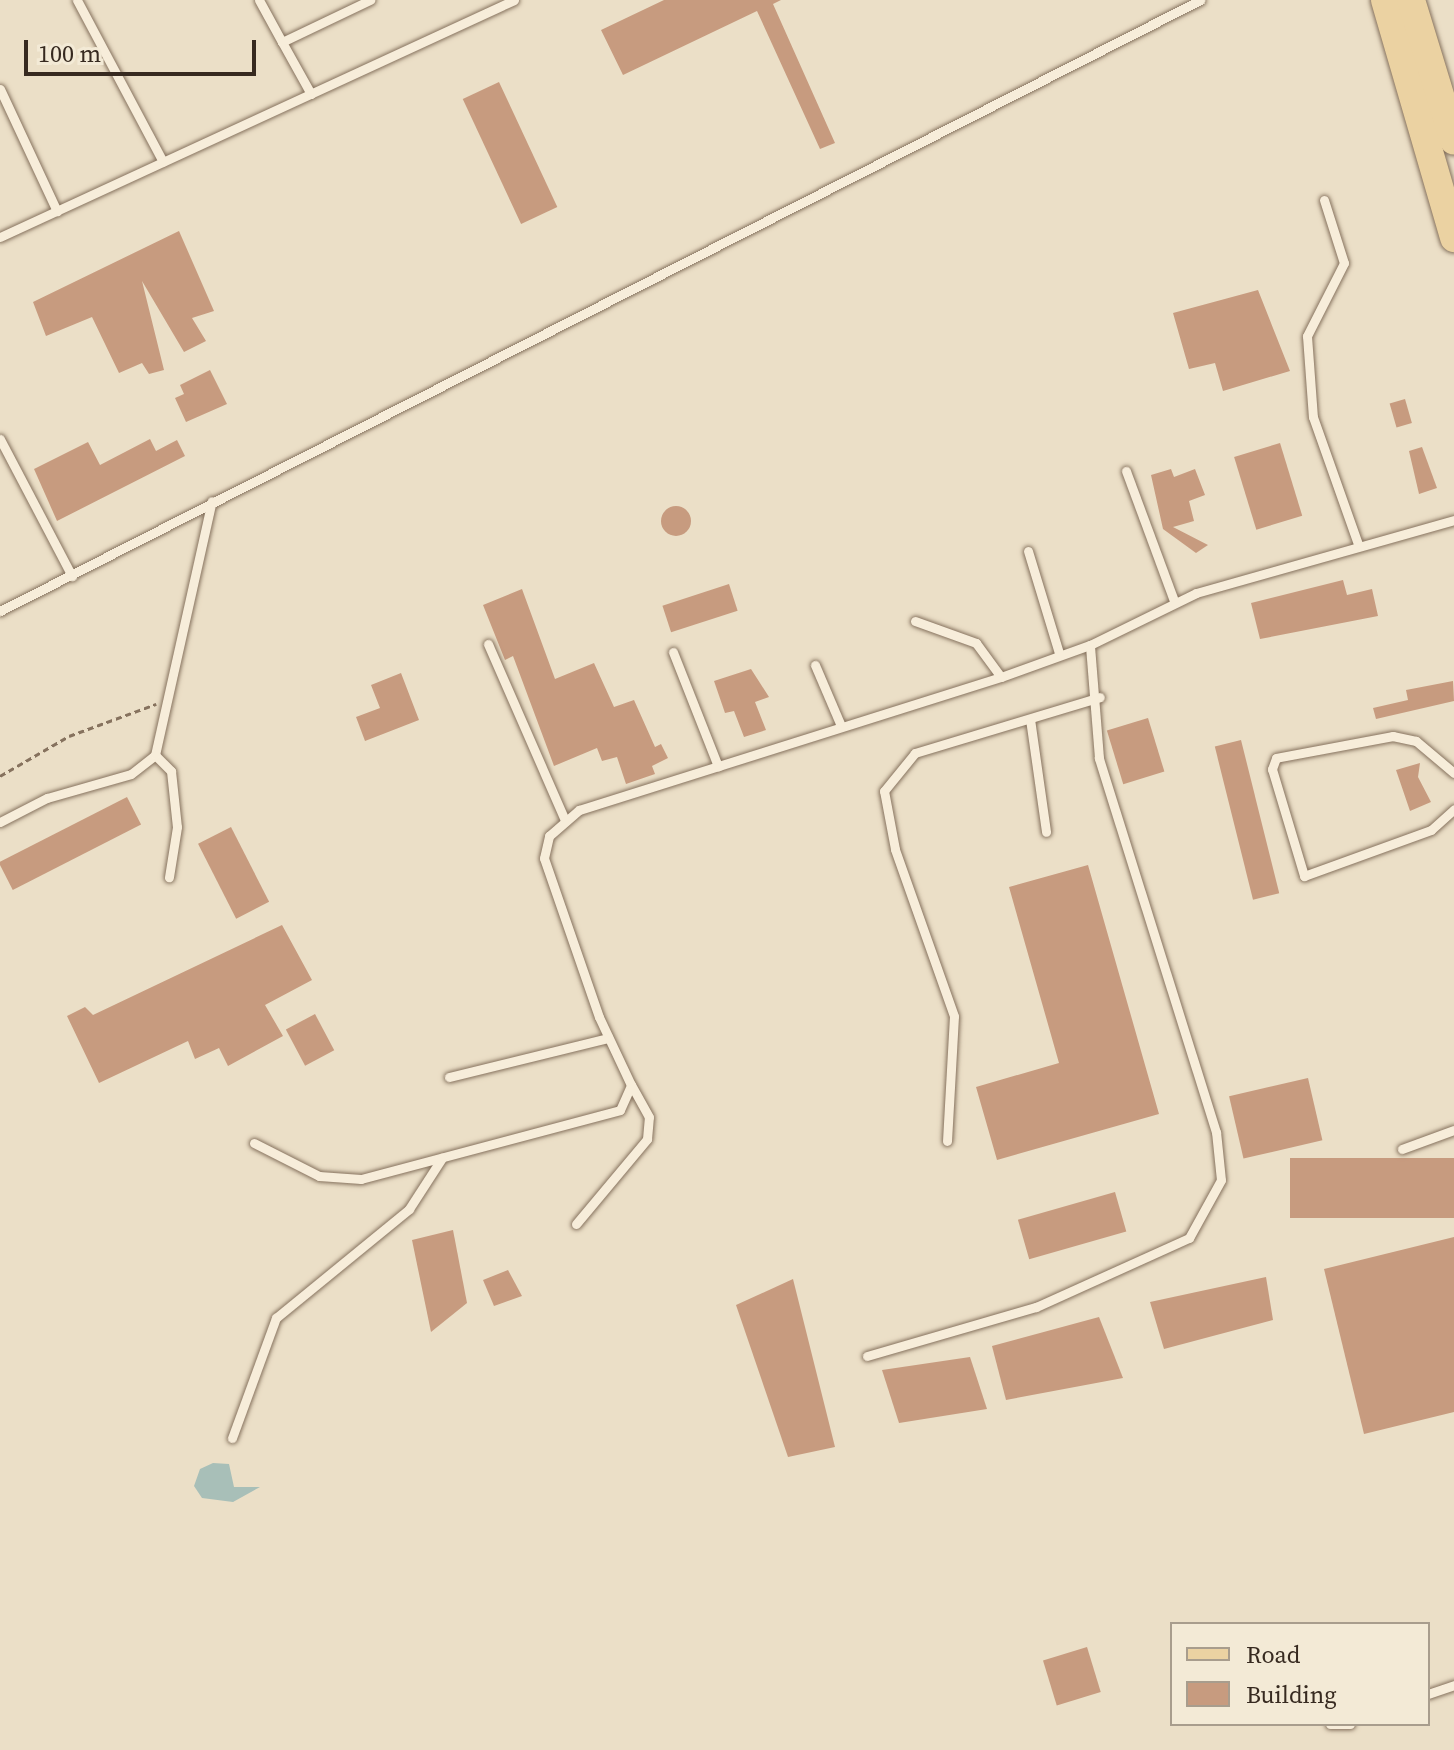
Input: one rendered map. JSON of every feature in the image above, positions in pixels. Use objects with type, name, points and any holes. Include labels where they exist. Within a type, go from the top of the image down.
[{"type":"main road","points":[[1385,0],[1454,238]]},
{"type":"main road","points":[[1411,0],[1452,123]]},
{"type":"lane","points":[[77,0],[163,162]]},
{"type":"lane","points":[[259,0],[311,94]]},
{"type":"lane","points":[[282,42],[370,0]]},
{"type":"lane","points":[[0,611],[1200,0]]},
{"type":"lane","points":[[0,237],[508,1]]},
{"type":"lane","points":[[0,89],[57,211]]},
{"type":"lane","points":[[1324,200],[1344,263],[1307,336],[1313,417],[1358,544]]},
{"type":"lane","points":[[0,439],[72,576]]},
{"type":"lane","points":[[1126,471],[1174,601]]},
{"type":"lane","points":[[0,822],[47,798],[131,774],[155,755],[212,501]]},
{"type":"lane","points":[[576,1224],[647,1139],[649,1117],[608,1038],[544,858],[564,818],[841,726],[1001,677],[1059,653],[1090,645],[1174,601],[1358,544],[1454,520]]},
{"type":"lane","points":[[1028,551],[1059,653]]},
{"type":"lane","points":[[915,621],[976,643],[1001,677]]},
{"type":"lane","points":[[488,644],[564,818]]},
{"type":"lane","points":[[867,1356],[1036,1307],[1189,1238],[1221,1180],[1216,1132],[1099,758],[1100,697],[1090,645]]},
{"type":"lane","points":[[673,652],[718,766]]},
{"type":"lane","points":[[815,665],[841,726]]},
{"type":"lane","points":[[947,1141],[954,1016],[895,849],[884,791],[915,753],[1100,697]]},
{"type":"lane","points":[[1030,719],[1046,832]]},
{"type":"lane","points":[[1454,773],[1416,741],[1393,736],[1276,758],[1272,769],[1304,876],[1431,830],[1454,809]]},
{"type":"lane","points":[[155,755],[173,782],[177,827],[169,877]]},
{"type":"lane","points":[[449,1077],[608,1038]]},
{"type":"lane","points":[[254,1143],[319,1176],[361,1179],[604,1118],[620,1110],[631,1085]]},
{"type":"lane","points":[[1402,1149],[1454,1130]]},
{"type":"lane","points":[[232,1438],[276,1318],[409,1209],[442,1158]]},
{"type":"lane","points":[[1430,1693],[1454,1685]]},
{"type":"path","points":[[0,776],[69,736],[166,701]]},
{"type":"water","points":[[213,1463],[229,1464],[234,1487],[260,1487],[233,1502],[202,1498],[194,1486],[200,1469]]},
{"type":"building","points":[[664,0],[781,0],[773,4],[835,143],[820,149],[757,11],[623,75],[601,30]]},
{"type":"building","points":[[499,82],[557,207],[521,224],[463,99]]},
{"type":"building","points":[[179,231],[214,311],[192,318],[206,341],[184,352],[142,281],[164,370],[149,374],[142,363],[119,373],[92,317],[46,336],[33,302]]},
{"type":"building","points":[[1258,290],[1290,371],[1223,391],[1215,363],[1189,369],[1173,313]]},
{"type":"building","points":[[210,370],[227,404],[186,422],[175,398],[184,394],[180,385]]},
{"type":"building","points":[[1405,399],[1412,423],[1397,427],[1390,403]]},
{"type":"building","points":[[150,439],[156,451],[177,440],[185,456],[57,521],[34,469],[88,442],[100,465]]},
{"type":"building","points":[[1280,443],[1302,516],[1256,530],[1234,457]]},
{"type":"building","points":[[1422,447],[1437,488],[1419,494],[1409,451]]},
{"type":"building","points":[[1171,469],[1174,477],[1195,469],[1205,495],[1189,501],[1194,521],[1173,527],[1208,545],[1196,553],[1163,529],[1151,475]]},
{"type":"building","points":[[676,506],[687,510],[691,521],[687,532],[676,536],[665,532],[661,521],[665,510]]},
{"type":"building","points":[[1343,580],[1347,595],[1372,589],[1378,616],[1260,639],[1251,603]]},
{"type":"building","points":[[729,584],[738,611],[671,632],[662,606]]},
{"type":"building","points":[[522,589],[555,679],[594,663],[614,707],[634,700],[655,747],[661,744],[668,758],[652,766],[655,774],[626,784],[617,757],[602,761],[597,748],[554,766],[513,656],[505,660],[483,605]]},
{"type":"building","points":[[751,669],[769,697],[755,702],[766,730],[744,737],[734,711],[725,713],[714,681]]},
{"type":"building","points":[[401,673],[419,720],[365,741],[356,717],[380,708],[371,685]]},
{"type":"building","points":[[1453,681],[1454,701],[1376,719],[1373,708],[1408,700],[1406,690]]},
{"type":"building","points":[[1148,718],[1164,772],[1123,784],[1107,731]]},
{"type":"building","points":[[1241,740],[1279,893],[1253,900],[1215,747]]},
{"type":"building","points":[[1420,763],[1418,777],[1431,802],[1410,811],[1396,770]]},
{"type":"building","points":[[127,797],[141,825],[13,890],[0,862]]},
{"type":"building","points":[[231,827],[269,902],[236,919],[198,844]]},
{"type":"building","points":[[1088,865],[1159,1114],[997,1160],[976,1087],[1059,1063],[1009,887]]},
{"type":"building","points":[[282,925],[312,980],[265,1005],[283,1036],[228,1066],[219,1048],[195,1059],[188,1041],[99,1083],[67,1016],[85,1007],[93,1015]]},
{"type":"building","points":[[315,1014],[334,1050],[305,1066],[286,1029]]},
{"type":"building","points":[[1308,1078],[1322,1140],[1243,1159],[1229,1096]]},
{"type":"building","points":[[1290,1158],[1454,1158],[1454,1218],[1290,1218]]},
{"type":"building","points":[[1115,1192],[1126,1231],[1029,1259],[1018,1220]]},
{"type":"building","points":[[453,1230],[467,1303],[431,1332],[412,1240]]},
{"type":"building","points":[[1454,1237],[1454,1412],[1364,1434],[1324,1269]]},
{"type":"building","points":[[508,1270],[522,1296],[494,1306],[483,1280]]},
{"type":"building","points":[[1266,1277],[1273,1320],[1164,1349],[1150,1302]]},
{"type":"building","points":[[793,1279],[835,1447],[788,1457],[736,1305]]},
{"type":"building","points":[[1099,1317],[1123,1378],[1006,1400],[992,1346]]},
{"type":"building","points":[[970,1357],[987,1409],[899,1423],[882,1370]]},
{"type":"building","points":[[1087,1647],[1101,1692],[1057,1705],[1043,1660]]}]
